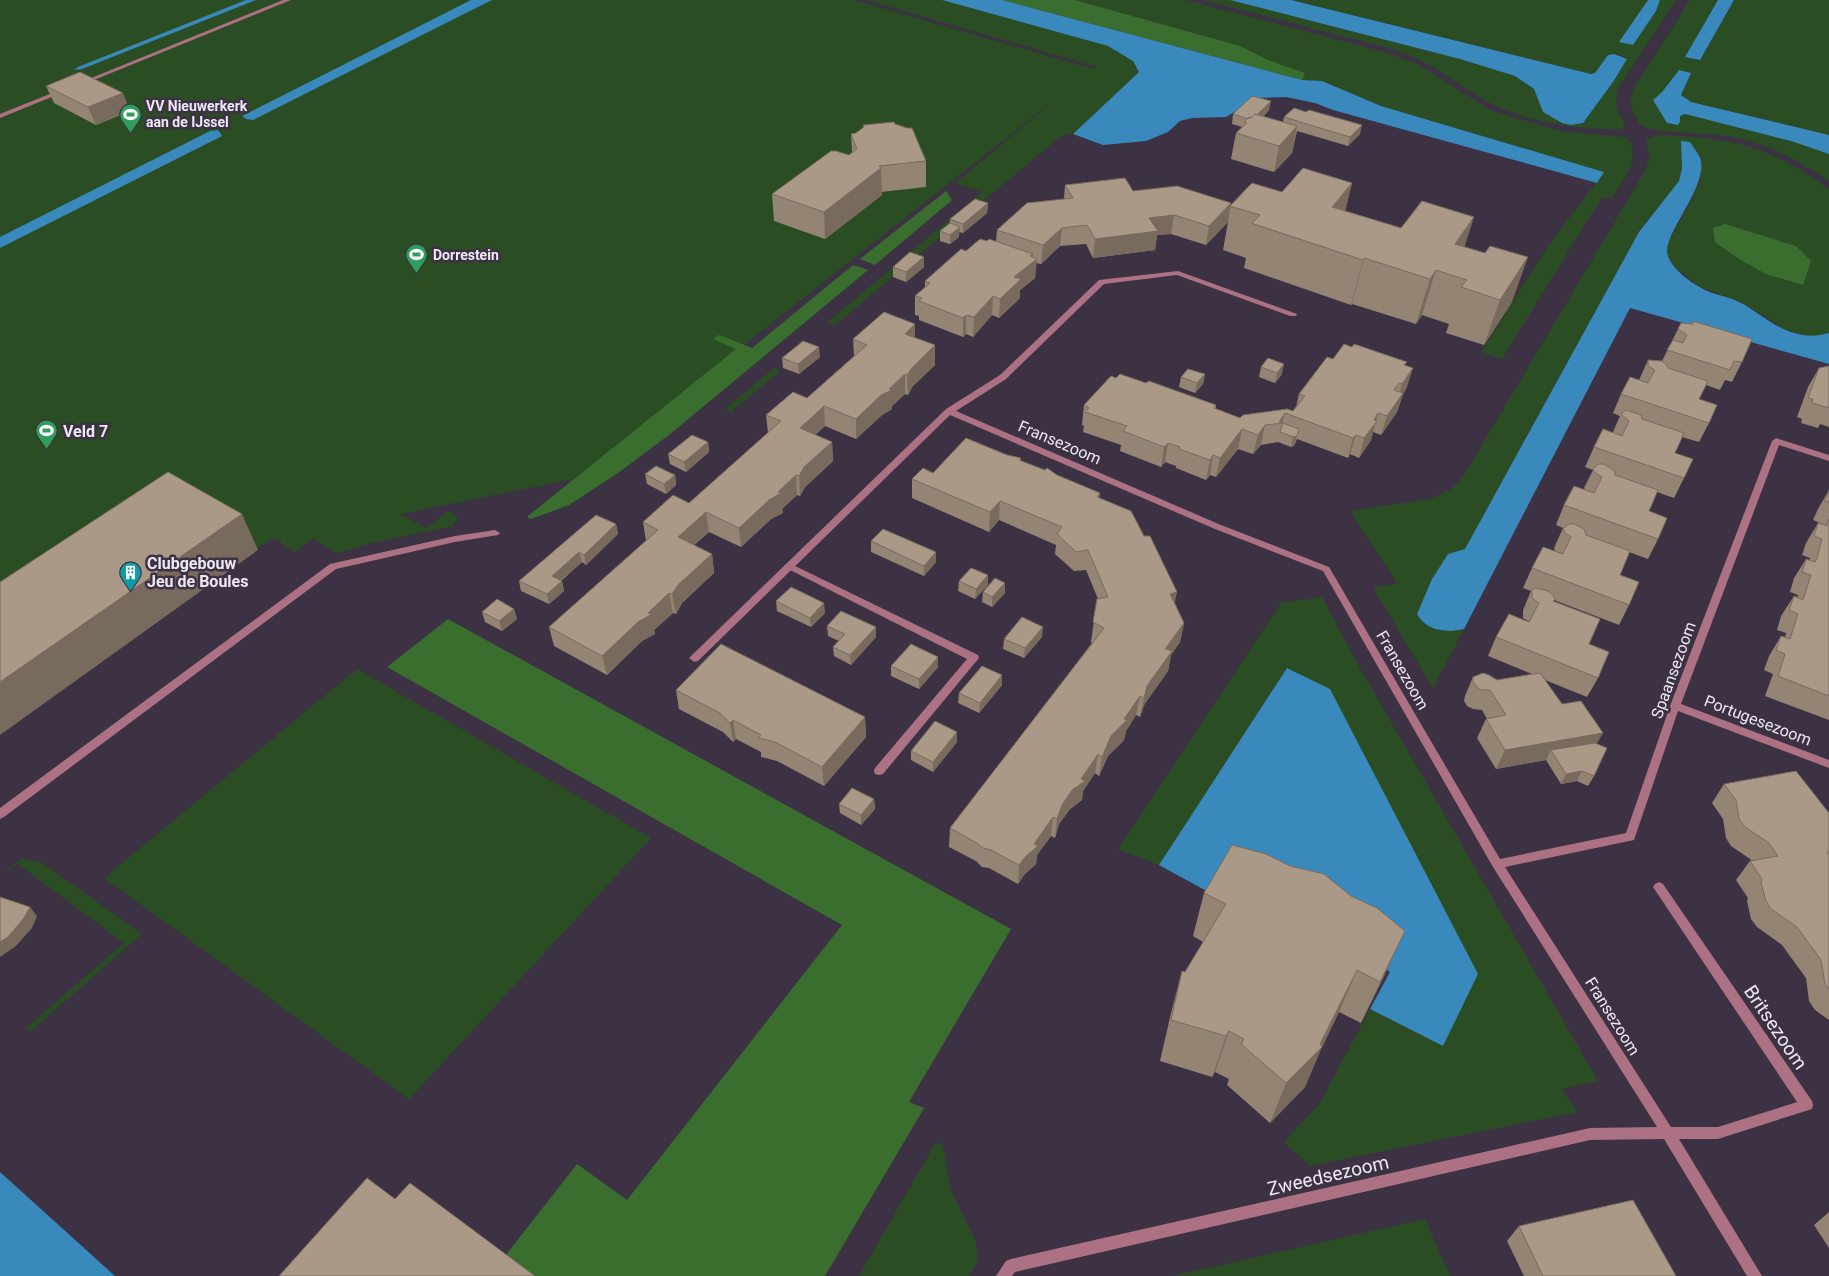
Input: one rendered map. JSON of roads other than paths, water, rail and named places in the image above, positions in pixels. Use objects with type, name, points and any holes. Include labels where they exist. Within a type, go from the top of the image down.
[{"type":"street","points":[[78,85],[288,0]]},
{"type":"street","points":[[0,116],[69,88]]},
{"type":"street","points":[[694,658],[949,412],[1003,377],[1102,282],[1178,273],[1293,314]]},
{"type":"street","name":"Fransezoom","points":[[949,412],[1218,527],[1326,570],[1497,864],[1668,1134]]},
{"type":"street","name":"Spaansezoom","points":[[1497,864],[1630,837],[1675,706],[1776,440],[1829,458]]},
{"type":"street","points":[[0,814],[333,566],[455,539],[495,533]]},
{"type":"street","points":[[789,566],[974,658],[879,771]]},
{"type":"street","name":"Portugesezoom","points":[[1675,706],[1829,764]]},
{"type":"street","name":"Britsezoom","points":[[1660,887],[1807,1105],[1718,1133],[1668,1134]]},
{"type":"street","name":"Zweedsezoom","points":[[1003,1276],[1011,1266],[1590,1134],[1668,1134]]},
{"type":"street","points":[[1668,1134],[1756,1276]]},
{"type":"water","points":[[246,0],[256,0],[82,69],[74,70],[78,67]]},
{"type":"water","points":[[471,0],[492,0],[253,120],[242,116]]},
{"type":"water","points":[[942,0],[1002,0],[1302,80],[1322,81],[1381,106],[1604,172],[1597,183],[1333,110],[1315,103],[1286,97],[1257,98],[1226,117],[1192,118],[1180,121],[1168,132],[1146,141],[1103,145],[1073,134],[1139,72],[1133,61],[1108,46]]},
{"type":"water","points":[[1230,0],[1291,0],[1591,74],[1595,73],[1608,55],[1614,54],[1627,59],[1583,123],[1571,125],[1562,123],[1543,112],[1534,89],[1515,76],[1460,59]]},
{"type":"water","points":[[1648,0],[1660,0],[1656,11],[1633,45],[1619,42]]},
{"type":"water","points":[[1718,0],[1734,0],[1700,60],[1685,57]]},
{"type":"water","points":[[1679,70],[1691,73],[1681,95],[1691,102],[1829,135],[1829,154],[1791,141],[1685,114],[1680,116],[1678,125],[1667,123],[1653,100],[1662,92]]},
{"type":"water","points":[[218,130],[222,136],[0,248],[0,237],[210,131]]},
{"type":"water","points":[[1681,141],[1690,142],[1698,154],[1701,161],[1701,173],[1691,199],[1670,237],[1667,248],[1671,262],[1680,273],[1698,286],[1739,302],[1788,331],[1808,336],[1829,333],[1829,364],[1630,308],[1464,629],[1450,631],[1431,627],[1421,620],[1417,614],[1432,579],[1448,554],[1465,549],[1639,232],[1679,181],[1682,168]]},
{"type":"water","points":[[1287,668],[1330,689],[1478,974],[1443,1046],[1370,1009],[1390,972],[1310,914],[1212,894],[1159,865]]},
{"type":"water","points":[[0,1172],[115,1276],[0,1276]]},
{"type":"place","name":"VV Nieuwerkerk aan de IJssel","points":[[130,133]]},
{"type":"place","name":"Dorrestein","points":[[417,274]]},
{"type":"place","name":"Veld 7","points":[[47,450]]},
{"type":"place","name":"Clubgebouw Jeu de Boules","points":[[131,591]]}]
